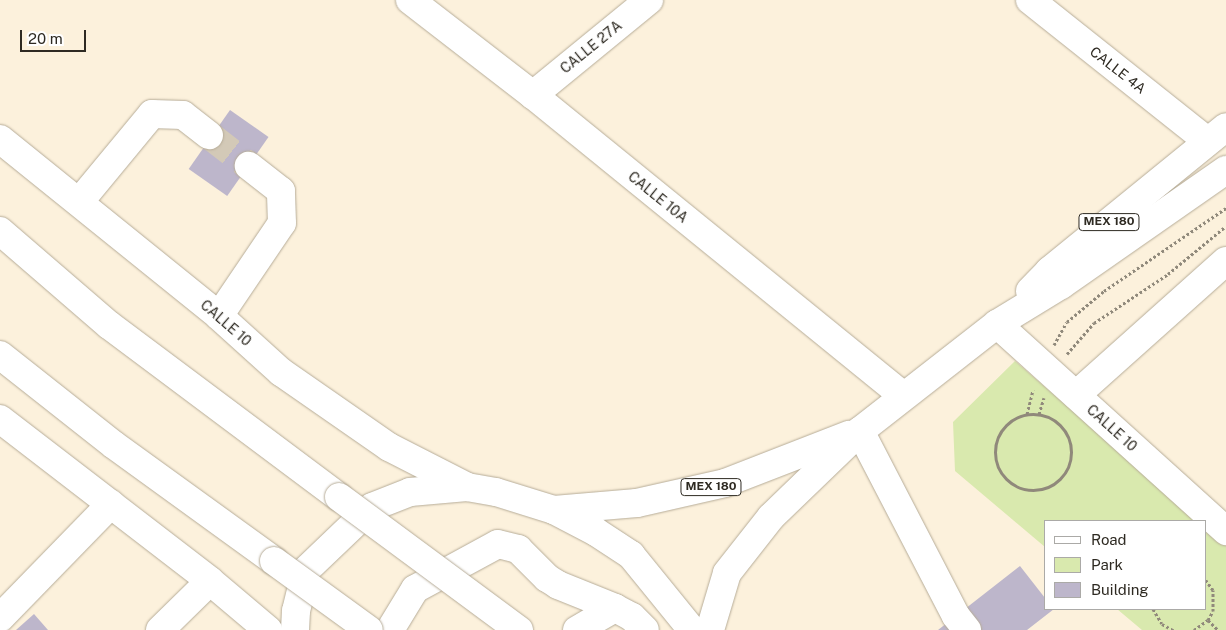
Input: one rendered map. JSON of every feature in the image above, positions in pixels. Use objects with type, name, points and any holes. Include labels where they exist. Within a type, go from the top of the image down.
[{"type":"main road","name":"CALLE 10A","points":[[410,0],[532,95],[903,396]]},
{"type":"main road","name":"CALLE 27A","points":[[532,95],[649,0]]},
{"type":"main road","name":"CALLE 4A","points":[[1030,0],[1217,134]]},
{"type":"main road","points":[[80,201],[152,114],[183,114],[209,135]]},
{"type":"main road","name":"MEX 180","points":[[997,324],[1049,271],[1217,134]]},
{"type":"main road","name":"CALLE 10","points":[[0,138],[80,201],[219,316],[281,372],[389,447],[467,487]]},
{"type":"main road","points":[[219,316],[282,223],[281,191],[249,166]]},
{"type":"main road","name":"MEX 180","points":[[710,630],[728,573],[771,517],[860,431],[997,324],[1060,285],[1226,170]]},
{"type":"main road","points":[[0,231],[109,325],[519,630]]},
{"type":"main road","points":[[1076,395],[1226,261]]},
{"type":"main road","name":"CALLE 10","points":[[997,324],[1226,532]]},
{"type":"main road","points":[[0,355],[114,445],[368,630]]},
{"type":"main road","points":[[0,419],[210,581],[268,630]]},
{"type":"main road","name":"MEX 180","points":[[554,510],[637,503],[724,484],[860,431]]},
{"type":"main road","points":[[860,431],[956,616],[967,630]]},
{"type":"main road","points":[[295,630],[296,611],[306,570],[372,507],[410,492],[467,487],[496,492],[554,510],[631,556],[692,630]]},
{"type":"main road","points":[[0,618],[111,504]]},
{"type":"main road","points":[[390,630],[415,589],[498,544],[518,549],[547,578],[558,585],[615,608],[632,617],[645,630]]},
{"type":"main road","points":[[160,630],[210,581]]},
{"type":"main road","points":[[577,630],[615,608]]},
{"type":"path","points":[[1027,414],[1045,368],[1067,322],[1133,270],[1176,245],[1226,208]]},
{"type":"path","points":[[1039,414],[1045,368],[1094,323],[1168,274],[1226,226]]},
{"type":"path","points":[[1027,414],[1039,414],[1050,418],[1067,435],[1070,459],[1057,481],[1033,490],[1009,482],[996,460],[999,435],[1011,422],[1027,414]]},
{"type":"path","points":[[1194,630],[1208,620],[1214,601],[1206,581]]},
{"type":"path","points":[[1154,610],[1162,624],[1172,630]]},
{"type":"path","points":[[1208,620],[1218,630]]},
{"type":"green space","points":[[1015,361],[1198,520],[1044,520],[1044,546],[955,471],[953,422]]},
{"type":"green space","points":[[1206,527],[1226,545],[1226,630],[1142,630],[1118,610],[1206,610]]},
{"type":"building","points":[[230,110],[269,137],[227,196],[189,169]]},
{"type":"building","points":[[1020,566],[1044,597],[1044,610],[1053,610],[1027,630],[938,630]]},
{"type":"building","points":[[34,614],[48,630],[16,630]]},
{"type":"tunnel","points":[[209,135],[249,166]]}]
